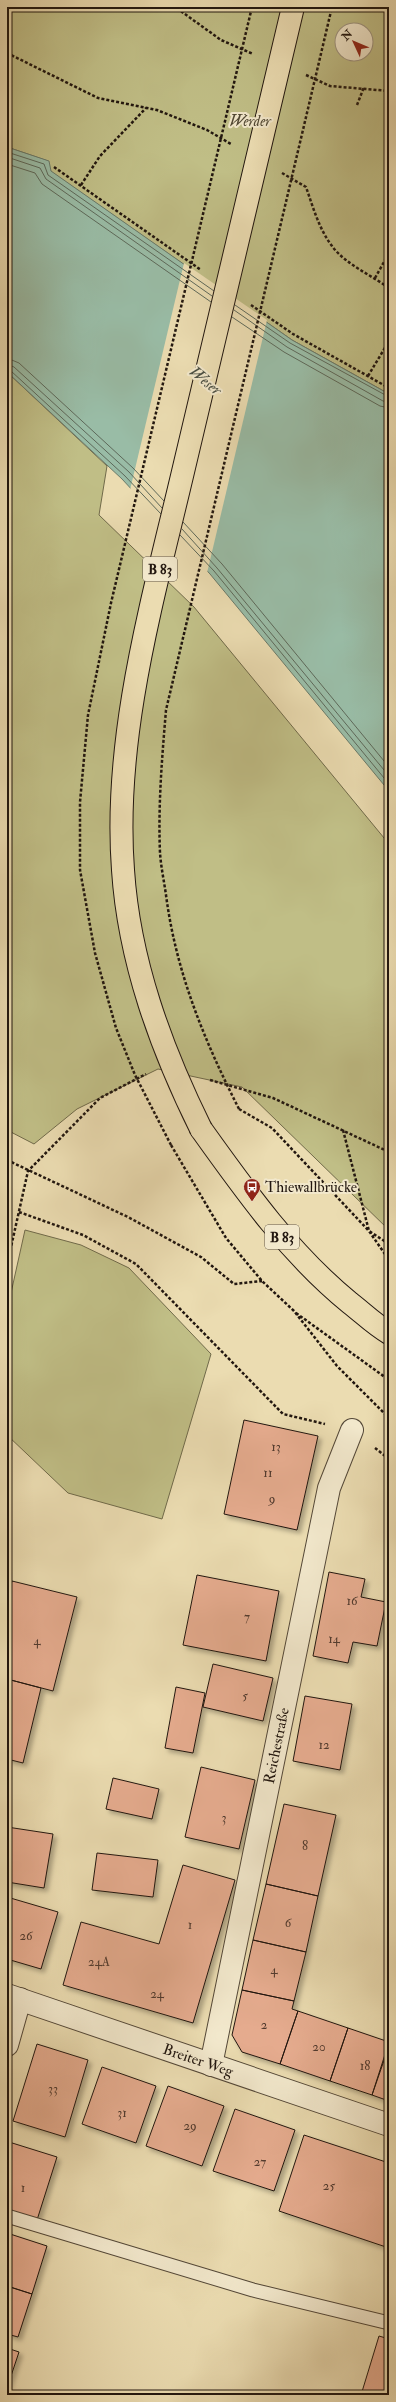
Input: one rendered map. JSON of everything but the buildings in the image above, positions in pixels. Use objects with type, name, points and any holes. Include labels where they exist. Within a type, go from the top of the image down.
[{"type":"main road","name":"B 83","points":[[293,7],[141,653],[120,792],[123,871],[133,942],[150,1007],[179,1084],[201,1129],[252,1202],[303,1262],[339,1294],[389,1333]]},
{"type":"street","name":"Reichestraße","points":[[211,2065],[329,1488],[352,1430]]},
{"type":"street","name":"Breiter Weg","points":[[14,1997],[389,2125]]},
{"type":"street","points":[[7,2045],[14,1997]]},
{"type":"lane","points":[[7,2216],[253,2290],[389,2323]]},
{"type":"path","points":[[332,7],[166,710],[160,776],[160,854],[168,916],[178,963],[197,1020],[213,1058],[239,1109],[272,1128],[369,1231],[389,1260]]},
{"type":"path","points":[[7,53],[98,98],[157,110],[207,130],[233,145]]},
{"type":"path","points":[[358,105],[364,87]]},
{"type":"path","points":[[81,186],[100,156],[146,108]]},
{"type":"path","points":[[280,172],[306,188],[316,217],[332,247],[352,264],[389,288]]},
{"type":"path","points":[[375,278],[389,253]]},
{"type":"path","points":[[368,376],[389,342]]},
{"type":"path","points":[[343,1130],[369,1231],[389,1244]]},
{"type":"path","points":[[171,1145],[226,1238],[262,1281],[294,1311],[389,1380]]},
{"type":"path","points":[[7,1160],[155,1231],[201,1257],[234,1284],[262,1281]]},
{"type":"path","points":[[7,1264],[28,1171]]},
{"type":"path","points":[[19,1212],[83,1235],[136,1264],[283,1414],[352,1430],[389,1459]]},
{"type":"path","points":[[294,1311],[337,1366],[389,1418]]},
{"type":"green space","name":"Werder","points":[[7,7],[389,7],[389,394],[292,340],[50,171],[48,161],[7,147]]},
{"type":"green space","points":[[7,372],[107,466],[99,515],[194,607],[389,844],[389,1230],[242,1087],[158,1069],[77,1109],[34,1144],[7,1130]]},
{"type":"green space","points":[[25,1230],[81,1245],[129,1268],[211,1354],[162,1519],[68,1493],[7,1435],[7,1311]]},
{"type":"water","name":"Weser","points":[[7,147],[49,161],[51,171],[292,340],[389,394],[389,791],[210,574],[122,479],[7,372]]},
{"type":"pier","points":[[184,263],[267,320],[207,573],[130,490]]},
{"type":"place","name":"Thiewallbrücke","points":[[252,1202]]}]
